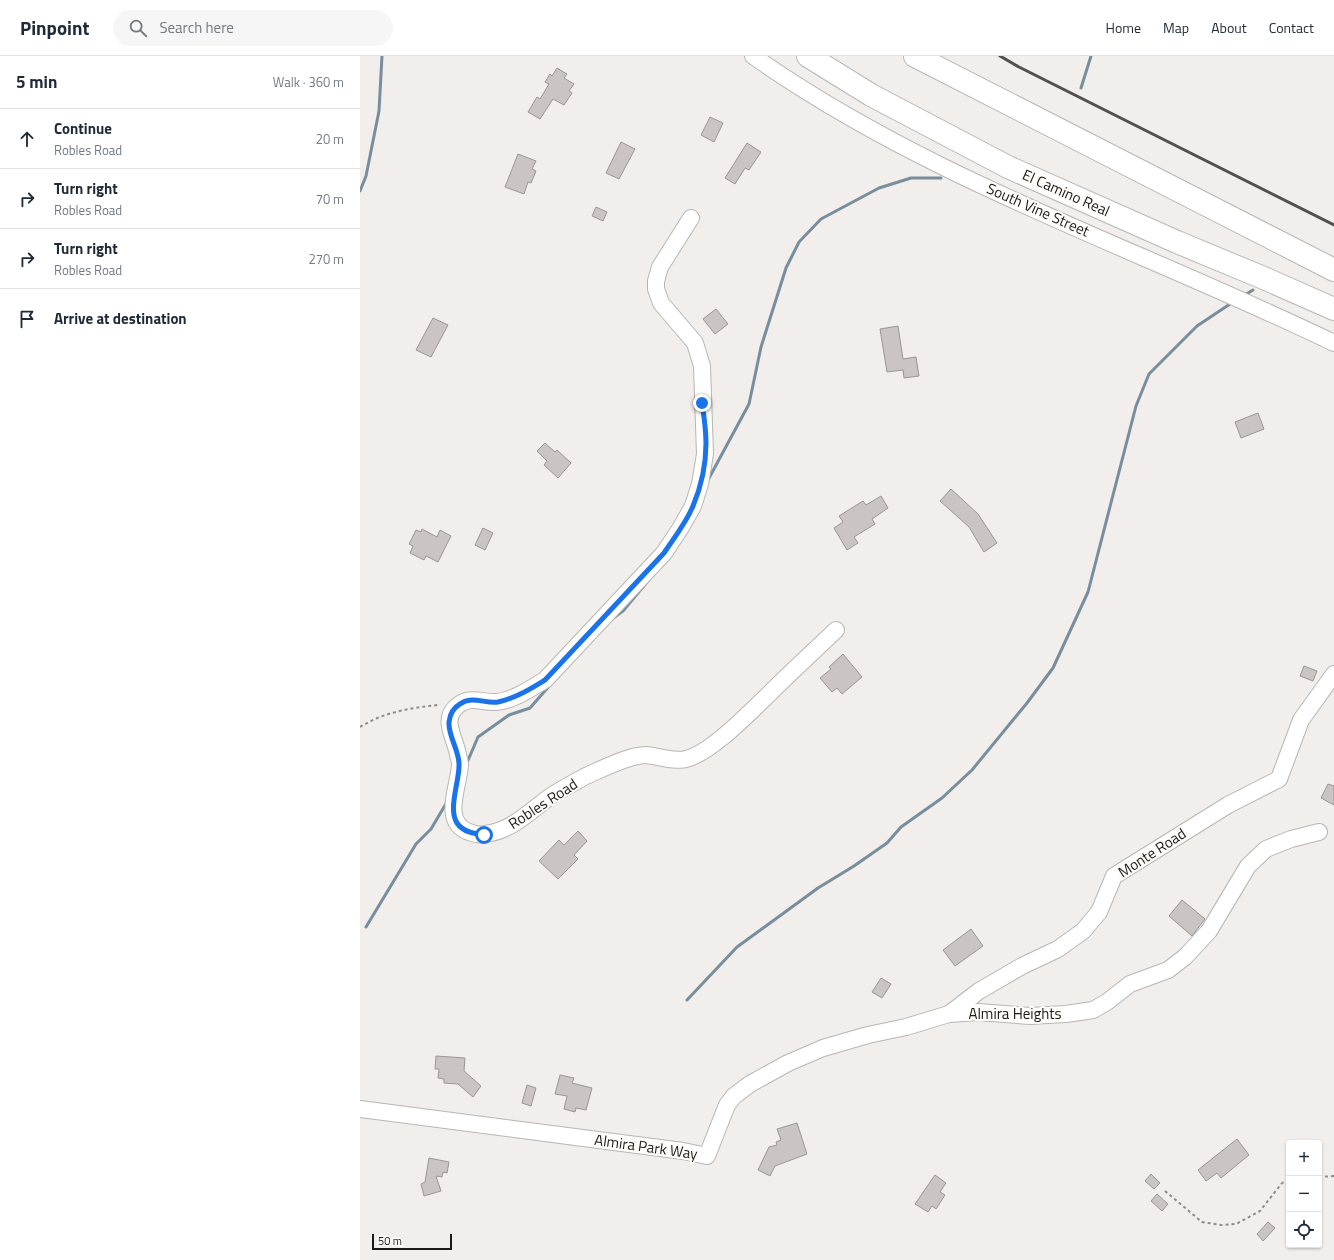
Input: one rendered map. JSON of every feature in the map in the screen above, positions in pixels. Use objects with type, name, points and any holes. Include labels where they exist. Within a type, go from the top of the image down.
[{"type":"highway","name":"El Camino Real","points":[[808,56],[871,95],[1008,167],[1177,242],[1266,278],[1334,309]]},
{"type":"highway","points":[[915,56],[1334,270]]},
{"type":"street","name":"South Vine Street","points":[[753,56],[819,98],[974,182],[1241,300],[1334,343]]},
{"type":"street","points":[[452,711],[460,703],[472,699],[496,702],[505,700],[523,693],[545,680],[664,553],[693,506],[700,484],[706,454],[702,366],[695,343],[661,303],[656,289],[656,281],[660,267],[692,218]]},
{"type":"street","name":"Robles Road","points":[[452,711],[449,722],[458,752],[460,765],[454,799],[456,822],[461,828],[476,834],[484,835],[502,831],[522,820],[552,796],[586,776],[628,759],[645,755],[685,760],[712,746],[744,718],[836,630]]},
{"type":"street","name":"Monte Road","points":[[949,1014],[979,991],[1022,966],[1058,949],[1083,931],[1099,912],[1114,876],[1228,805],[1279,779],[1301,720],[1334,674]]},
{"type":"street","name":"Almira Heights","points":[[949,1014],[978,1012],[1030,1016],[1066,1014],[1093,1010],[1107,1002],[1130,984],[1168,970],[1185,957],[1209,931],[1248,866],[1266,849],[1291,839],[1318,832]]},
{"type":"street","name":"Almira Park Way","points":[[360,1109],[683,1151],[707,1156],[727,1105],[734,1096],[750,1084],[788,1063],[823,1048],[868,1035],[906,1027],[949,1014]]},
{"type":"path","points":[[360,727],[373,719],[407,708],[438,705],[452,711]]},
{"type":"path","points":[[1322,1177],[1334,1176]]},
{"type":"path","points":[[1164,1192],[1202,1222],[1221,1225],[1236,1224],[1260,1210],[1282,1183],[1286,1182]]},
{"type":"building","points":[[557,68],[567,74],[564,78],[574,84],[569,91],[572,93],[564,105],[553,99],[540,119],[528,112],[537,97],[540,99],[549,84],[545,82],[550,74],[552,76]]},
{"type":"building","points":[[710,117],[723,123],[714,142],[701,135]]},
{"type":"building","points":[[621,142],[635,149],[619,179],[606,173]]},
{"type":"building","points":[[747,143],[761,152],[749,170],[745,168],[735,184],[725,178]]},
{"type":"building","points":[[518,154],[536,161],[532,169],[536,171],[531,183],[528,182],[524,194],[505,187]]},
{"type":"building","points":[[596,207],[607,212],[603,221],[592,216]]},
{"type":"building","points":[[716,309],[728,324],[715,334],[703,319]]},
{"type":"building","points":[[433,318],[448,325],[431,357],[416,350]]},
{"type":"building","points":[[898,326],[903,359],[916,357],[919,376],[904,378],[903,370],[887,372],[880,329]]},
{"type":"building","points":[[1258,413],[1264,429],[1241,438],[1235,422]]},
{"type":"building","points":[[545,443],[555,452],[557,450],[571,463],[558,478],[544,465],[547,461],[537,451]]},
{"type":"building","points":[[951,489],[978,514],[997,543],[984,552],[969,527],[940,501]]},
{"type":"building","points":[[881,496],[888,508],[872,519],[875,524],[854,537],[858,543],[847,550],[834,528],[843,522],[839,516],[863,501],[866,505]]},
{"type":"building","points":[[483,528],[493,533],[485,550],[475,545]]},
{"type":"building","points":[[422,529],[437,537],[440,530],[451,536],[438,562],[426,556],[424,560],[410,553],[413,546],[409,544],[416,530],[421,532]]},
{"type":"building","points":[[843,654],[862,677],[842,694],[837,688],[832,692],[820,678],[831,669],[829,667]]},
{"type":"building","points":[[1304,666],[1317,671],[1313,681],[1300,676]]},
{"type":"building","points":[[1328,784],[1334,786],[1334,805],[1321,798]]},
{"type":"building","points":[[578,831],[587,841],[574,855],[578,859],[558,879],[539,861],[559,840],[564,845]]},
{"type":"building","points":[[1182,900],[1205,919],[1192,936],[1169,916]]},
{"type":"building","points":[[971,929],[983,946],[955,966],[943,950]]},
{"type":"building","points":[[881,978],[891,984],[882,998],[872,992]]},
{"type":"building","points":[[436,1056],[465,1058],[464,1071],[481,1086],[473,1097],[458,1084],[444,1083],[444,1079],[438,1078],[439,1069],[435,1069]]},
{"type":"building","points":[[560,1075],[574,1078],[572,1083],[592,1088],[586,1110],[576,1108],[575,1112],[564,1109],[567,1096],[555,1094]]},
{"type":"building","points":[[527,1085],[536,1088],[531,1106],[522,1103]]},
{"type":"building","points":[[797,1123],[807,1154],[775,1166],[770,1176],[758,1170],[769,1147],[777,1145],[776,1142],[781,1140],[777,1129]]},
{"type":"building","points":[[1237,1139],[1249,1155],[1221,1178],[1217,1173],[1206,1181],[1198,1170]]},
{"type":"building","points":[[429,1158],[449,1162],[447,1173],[443,1172],[442,1177],[436,1176],[441,1191],[424,1196],[421,1184],[425,1182]]},
{"type":"building","points":[[1151,1174],[1160,1183],[1154,1189],[1145,1181]]},
{"type":"building","points":[[935,1175],[946,1183],[940,1192],[945,1195],[936,1209],[932,1206],[928,1212],[915,1204]]},
{"type":"building","points":[[1157,1194],[1168,1204],[1162,1211],[1151,1201]]},
{"type":"building","points":[[1268,1222],[1275,1228],[1263,1241],[1257,1234]]},
{"type":"waterway","points":[[360,191],[366,176],[379,111],[382,56]]},
{"type":"waterway","points":[[1081,88],[1091,56]]},
{"type":"waterway","points":[[708,480],[749,404],[761,347],[786,268],[799,242],[821,219],[879,188],[911,178],[941,178]]},
{"type":"waterway","points":[[1243,296],[1253,290]]},
{"type":"waterway","points":[[687,1000],[737,947],[818,888],[854,866],[887,843],[901,827],[942,798],[972,770],[1027,703],[1053,668],[1088,592],[1136,406],[1149,374],[1197,326],[1233,302]]},
{"type":"waterway","points":[[612,619],[623,611],[648,581]]},
{"type":"waterway","points":[[466,765],[478,737],[509,715],[530,708],[551,684]]},
{"type":"waterway","points":[[366,927],[416,844],[431,829],[447,802]]},
{"type":"railway","points":[[1000,56],[1019,67],[1334,225]]},
{"type":"route","points":[[484,835],[476,834],[461,828],[456,822],[454,799],[460,765],[458,752],[449,722],[452,711],[460,703],[472,699],[496,702],[505,700],[523,693],[545,680],[664,553],[693,506],[700,484],[706,454],[702,403]]}]
